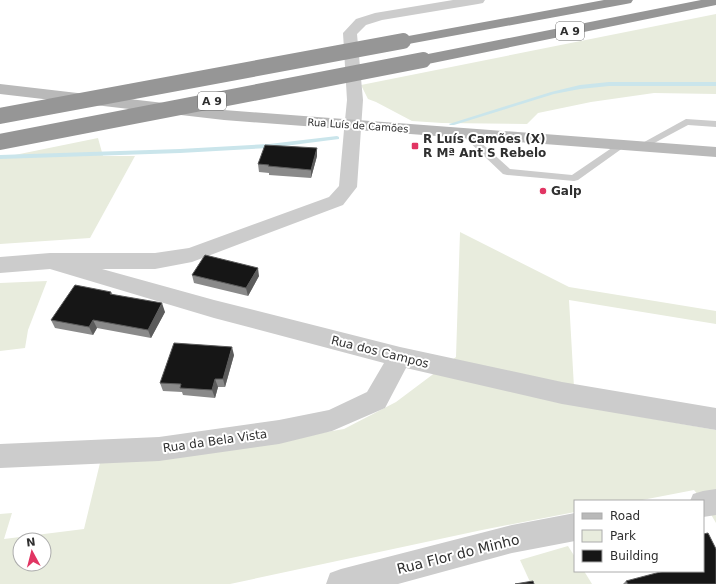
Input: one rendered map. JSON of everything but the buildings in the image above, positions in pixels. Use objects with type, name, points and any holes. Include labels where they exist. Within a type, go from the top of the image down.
[{"type":"highway","name":"A 9","points":[[0,116],[626,0]]},
{"type":"highway","name":"A 9","points":[[0,142],[423,60],[716,1]]},
{"type":"main road","name":"Rua Luís de Camões","points":[[0,89],[224,115],[716,152]]},
{"type":"street","points":[[0,266],[50,261],[155,261],[192,255],[336,201],[348,187],[354,124],[355,100],[350,33],[361,22],[380,16],[478,0]]},
{"type":"street","name":"Rua dos Campos","points":[[50,261],[214,309],[400,357],[562,393],[716,419]]},
{"type":"street","name":"Rua da Bela Vista","points":[[0,456],[159,449],[279,432],[332,420],[376,400],[400,357]]},
{"type":"street","points":[[704,504],[716,502]]},
{"type":"street","name":"Rua Flor do Minho","points":[[341,584],[512,539],[574,527]]},
{"type":"lane","points":[[642,146],[686,122],[716,124]]},
{"type":"lane","points":[[464,132],[507,172],[574,178],[622,145]]},
{"type":"green space","points":[[716,14],[716,94],[654,93],[591,102],[538,113],[527,124],[442,123],[412,121],[368,99],[361,85]]},
{"type":"green space","points":[[98,138],[103,156],[135,156],[90,238],[0,244],[0,158]]},
{"type":"green space","points":[[460,232],[569,287],[716,311],[716,324],[569,300],[575,405],[716,430],[716,523],[704,503],[704,500],[702,500],[694,490],[642,500],[574,500],[574,512],[482,530],[230,584],[0,584],[0,514],[12,513],[4,539],[12,538],[12,572],[52,572],[52,533],[84,529],[100,463],[209,452],[344,429],[396,402],[456,357]]},
{"type":"green space","points":[[47,281],[28,330],[25,348],[0,351],[0,283]]},
{"type":"green space","points":[[568,546],[574,555],[574,572],[585,572],[592,584],[531,584],[520,560]]},
{"type":"waterway","points":[[452,124],[553,93],[580,87],[609,84],[716,84]]},
{"type":"waterway","points":[[0,157],[180,151],[269,146],[337,138]]},
{"type":"place","name":"R Luís Camões (X) R Mª Ant S Rebelo","points":[[415,146]]},
{"type":"place","name":"Galp","points":[[543,191]]}]
